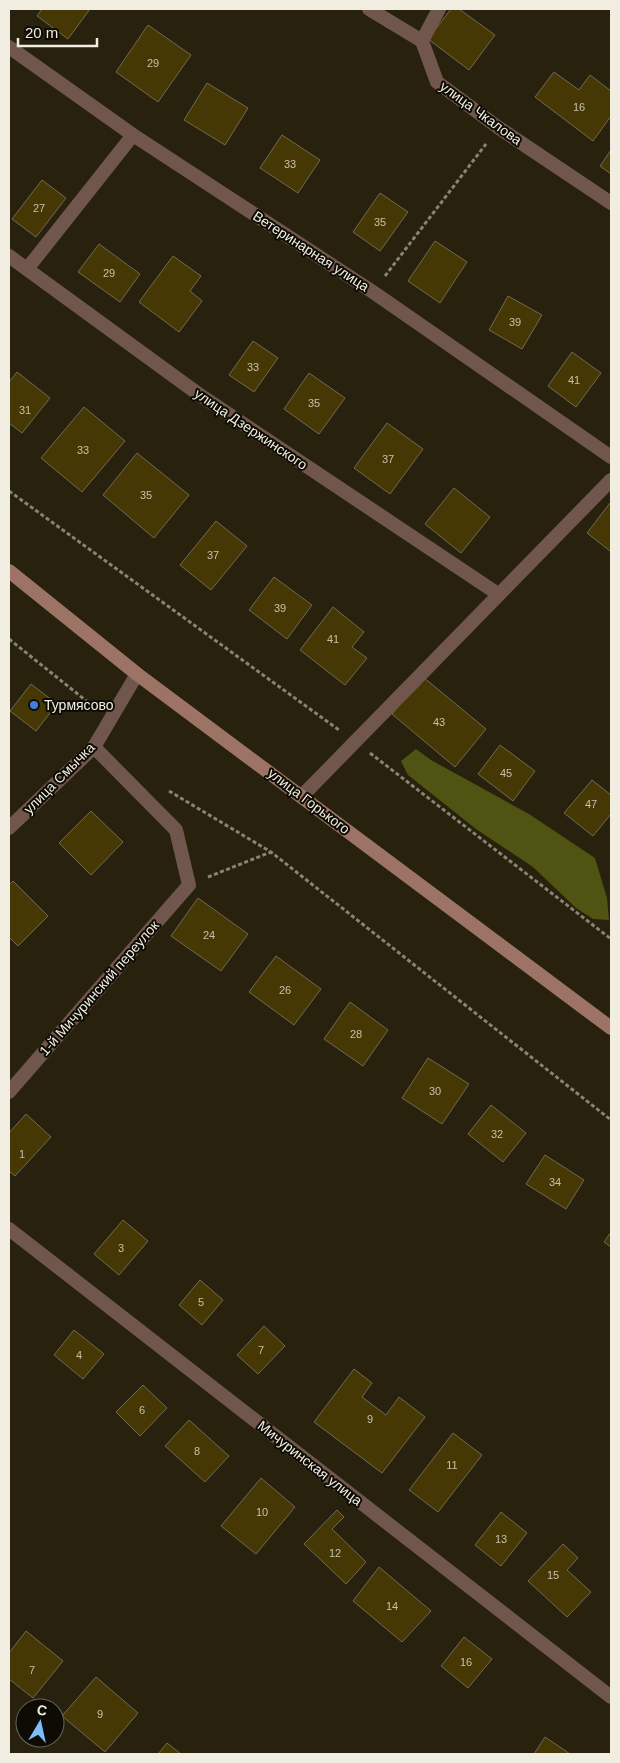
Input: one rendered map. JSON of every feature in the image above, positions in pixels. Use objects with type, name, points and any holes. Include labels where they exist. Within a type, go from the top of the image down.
[{"type":"main road","name":"улица Горького","points":[[9,571],[138,674],[611,1028]]},
{"type":"street","points":[[369,9],[422,41],[439,9]]},
{"type":"street","name":"улица Чкалова","points":[[422,41],[438,82],[498,128],[611,203]]},
{"type":"street","name":"Ветеринарная улица","points":[[9,48],[134,135],[373,292],[611,457]]},
{"type":"street","points":[[27,269],[134,135]]},
{"type":"street","name":"улица Дзержинского","points":[[9,256],[197,393],[498,594]]},
{"type":"street","points":[[302,796],[611,480]]},
{"type":"street","name":"улица Смычка","points":[[9,828],[94,746],[138,674]]},
{"type":"street","points":[[94,746],[176,830],[189,885]]},
{"type":"street","name":"1-й Мичуринский переулок","points":[[9,1092],[189,885]]},
{"type":"street","name":"Мичуринская улица","points":[[9,1229],[611,1697]]},
{"type":"path","points":[[373,292],[498,128]]},
{"type":"path","points":[[9,491],[355,741],[611,939]]},
{"type":"path","points":[[9,638],[110,720]]},
{"type":"path","points":[[161,787],[271,852],[611,1120]]},
{"type":"path","points":[[189,885],[271,852]]},
{"type":"green space","points":[[416,749],[431,760],[529,814],[595,858],[607,898],[609,920],[593,919],[576,908],[533,867],[476,829],[408,775],[401,761]]},
{"type":"building","points":[[42,9],[90,9],[68,39],[37,16]]},
{"type":"building","points":[[451,9],[459,9],[495,35],[469,70],[428,39]]},
{"type":"building","points":[[148,25],[191,55],[158,102],[116,72]]},
{"type":"building","points":[[554,72],[579,90],[590,75],[611,91],[611,116],[593,141],[535,97]]},
{"type":"building","points":[[207,83],[248,108],[225,145],[184,120]]},
{"type":"building","points":[[282,135],[320,160],[298,193],[260,168]]},
{"type":"building","points":[[611,150],[611,174],[600,166]]},
{"type":"building","points":[[42,180],[66,198],[36,237],[12,219]]},
{"type":"building","points":[[380,193],[408,212],[380,251],[353,232]]},
{"type":"building","points":[[435,241],[467,262],[440,303],[408,281]]},
{"type":"building","points":[[99,244],[140,274],[120,302],[78,272]]},
{"type":"building","points":[[173,256],[201,276],[190,291],[202,301],[179,332],[139,302]]},
{"type":"building","points":[[508,296],[542,315],[522,349],[489,330]]},
{"type":"building","points":[[253,341],[278,358],[254,392],[229,375]]},
{"type":"building","points":[[572,352],[601,373],[576,407],[548,386]]},
{"type":"building","points":[[17,372],[50,398],[22,433],[9,423],[9,382]]},
{"type":"building","points":[[309,373],[345,398],[319,434],[284,409]]},
{"type":"building","points":[[84,407],[125,441],[82,492],[41,458]]},
{"type":"building","points":[[387,423],[423,449],[390,494],[354,468]]},
{"type":"building","points":[[137,453],[189,495],[154,538],[103,495]]},
{"type":"building","points":[[454,488],[490,517],[461,553],[425,524]]},
{"type":"building","points":[[610,503],[611,549],[610,551],[587,533]]},
{"type":"building","points":[[216,521],[247,546],[211,590],[180,565]]},
{"type":"building","points":[[274,577],[312,605],[287,639],[249,610]]},
{"type":"building","points":[[333,607],[364,632],[352,647],[367,658],[345,685],[300,650]]},
{"type":"building","points":[[423,677],[486,729],[455,767],[392,714]]},
{"type":"building","points":[[31,684],[57,704],[36,731],[10,711]]},
{"type":"building","points":[[500,745],[535,771],[513,801],[478,774]]},
{"type":"building","points":[[592,780],[611,795],[611,814],[593,836],[564,813]]},
{"type":"building","points":[[91,811],[123,842],[91,875],[59,843]]},
{"type":"building","points":[[13,881],[48,916],[18,946],[9,937],[9,885]]},
{"type":"building","points":[[198,898],[248,934],[221,971],[171,936]]},
{"type":"building","points":[[276,956],[321,989],[294,1025],[249,992]]},
{"type":"building","points":[[350,1002],[388,1030],[363,1066],[324,1039]]},
{"type":"building","points":[[428,1058],[469,1084],[442,1124],[402,1098]]},
{"type":"building","points":[[491,1105],[526,1133],[503,1162],[468,1134]]},
{"type":"building","points":[[26,1114],[51,1137],[15,1176],[9,1171],[9,1133]]},
{"type":"building","points":[[545,1155],[584,1180],[566,1209],[526,1184]]},
{"type":"building","points":[[123,1220],[148,1241],[119,1275],[94,1254]]},
{"type":"building","points":[[611,1232],[611,1247],[604,1242]]},
{"type":"building","points":[[200,1280],[223,1300],[202,1325],[179,1305]]},
{"type":"building","points":[[264,1326],[285,1346],[258,1374],[237,1355]]},
{"type":"building","points":[[74,1330],[104,1354],[83,1379],[54,1355]]},
{"type":"building","points":[[354,1369],[372,1383],[362,1397],[386,1415],[399,1397],[425,1417],[382,1473],[314,1422]]},
{"type":"building","points":[[143,1385],[167,1408],[140,1436],[116,1412]]},
{"type":"building","points":[[189,1420],[229,1456],[205,1482],[165,1446]]},
{"type":"building","points":[[453,1433],[482,1455],[438,1512],[409,1490]]},
{"type":"building","points":[[261,1478],[295,1507],[256,1554],[221,1526]]},
{"type":"building","points":[[337,1510],[344,1517],[332,1529],[366,1562],[346,1584],[304,1544]]},
{"type":"building","points":[[501,1512],[527,1533],[501,1566],[475,1545]]},
{"type":"building","points":[[563,1544],[578,1558],[567,1570],[591,1592],[567,1617],[528,1581]]},
{"type":"building","points":[[379,1567],[431,1611],[402,1642],[353,1601]]},
{"type":"building","points":[[26,1631],[63,1661],[33,1698],[9,1679],[9,1653]]},
{"type":"building","points":[[464,1637],[492,1659],[468,1688],[441,1666]]},
{"type":"building","points":[[96,1677],[138,1713],[105,1752],[65,1719],[65,1713]]},
{"type":"building","points":[[545,1737],[570,1754],[534,1754]]},
{"type":"building","points":[[167,1743],[181,1754],[158,1754]]},
{"type":"place","name":"Турмясово","points":[[34,705]]}]
